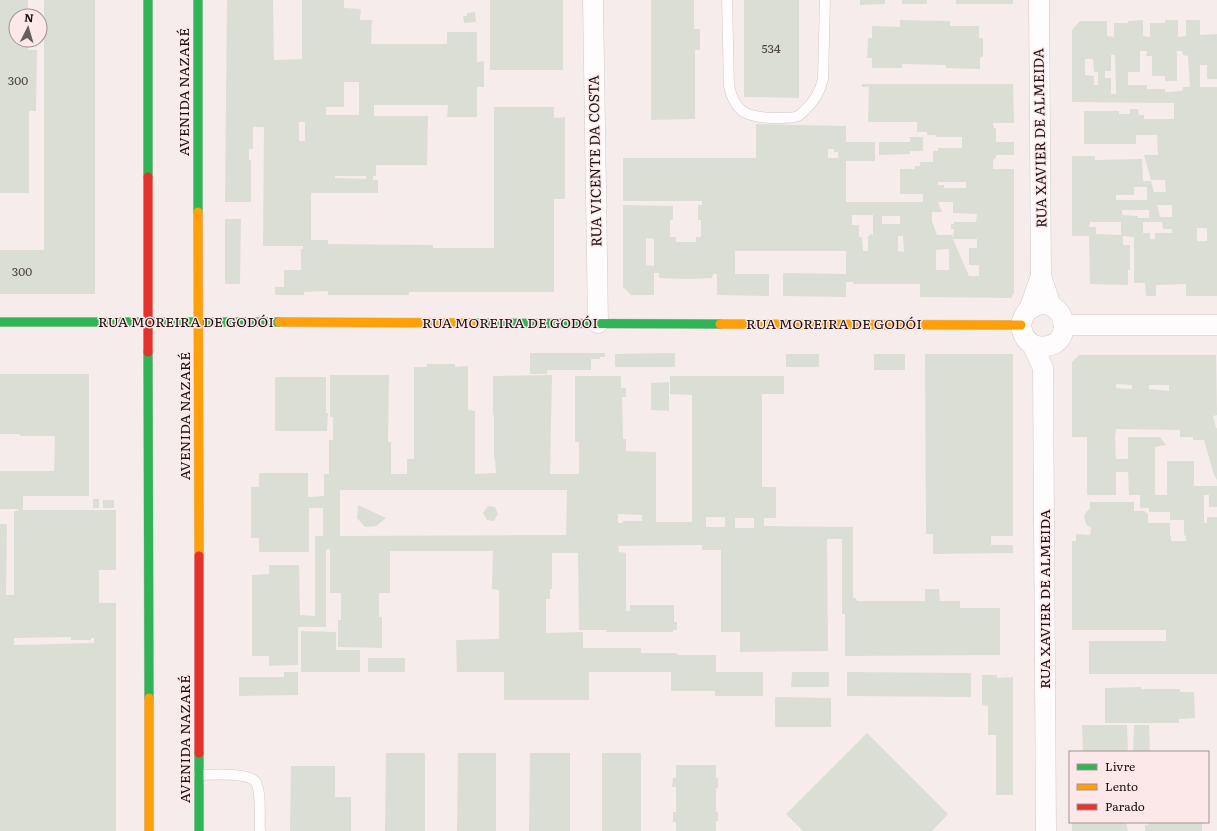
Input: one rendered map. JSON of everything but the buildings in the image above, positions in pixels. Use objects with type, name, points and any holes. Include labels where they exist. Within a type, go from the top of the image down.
[{"type":"main road","points":[[148,0],[149,831]]},
{"type":"main road","name":"AVENIDA NAZARÉ","points":[[198,0],[199,831]]},
{"type":"main road","name":"RUA MOREIRA DE GODÓI","points":[[0,322],[598,323],[1025,317]]},
{"type":"street","name":"RUA VICENTE DA COSTA","points":[[593,0],[598,323]]},
{"type":"street","name":"RUA XAVIER DE ALMEIDA","points":[[1039,0],[1041,276],[1051,306]]},
{"type":"street","name":"RUA XAVIER DE ALMEIDA","points":[[1025,317],[1041,276]]},
{"type":"street","points":[[1040,304],[1051,306],[1058,311],[1063,318],[1061,333],[1050,346],[1041,347],[1032,344],[1024,336],[1025,317],[1040,304]]},
{"type":"street","points":[[1061,333],[1217,325]]},
{"type":"street","name":"RUA XAVIER DE ALMEIDA","points":[[1043,368],[1061,333]]},
{"type":"street","name":"RUA XAVIER DE ALMEIDA","points":[[1032,344],[1043,368],[1046,831]]},
{"type":"lane","points":[[727,0],[729,86],[732,97],[738,107],[746,115],[758,118],[780,118],[798,116],[813,102],[821,88],[823,79],[825,0]]},
{"type":"lane","points":[[199,775],[246,777],[255,782],[258,788],[259,796],[260,831]]},
{"type":"traffic: fast","points":[[148,0],[148,177]]},
{"type":"traffic: fast","points":[[198,0],[198,212]]},
{"type":"traffic: fast","points":[[0,322],[279,322]]},
{"type":"traffic: fast","points":[[475,323],[720,324]]},
{"type":"traffic: fast","points":[[148,352],[149,698]]},
{"type":"traffic: fast","points":[[199,753],[199,831]]},
{"type":"traffic: slow","points":[[198,212],[199,556]]},
{"type":"traffic: slow","points":[[279,322],[475,323]]},
{"type":"traffic: slow","points":[[720,324],[1021,325]]},
{"type":"traffic: slow","points":[[149,698],[149,831]]},
{"type":"traffic: jam","points":[[148,177],[148,352]]},
{"type":"traffic: jam","points":[[199,556],[199,753]]}]
